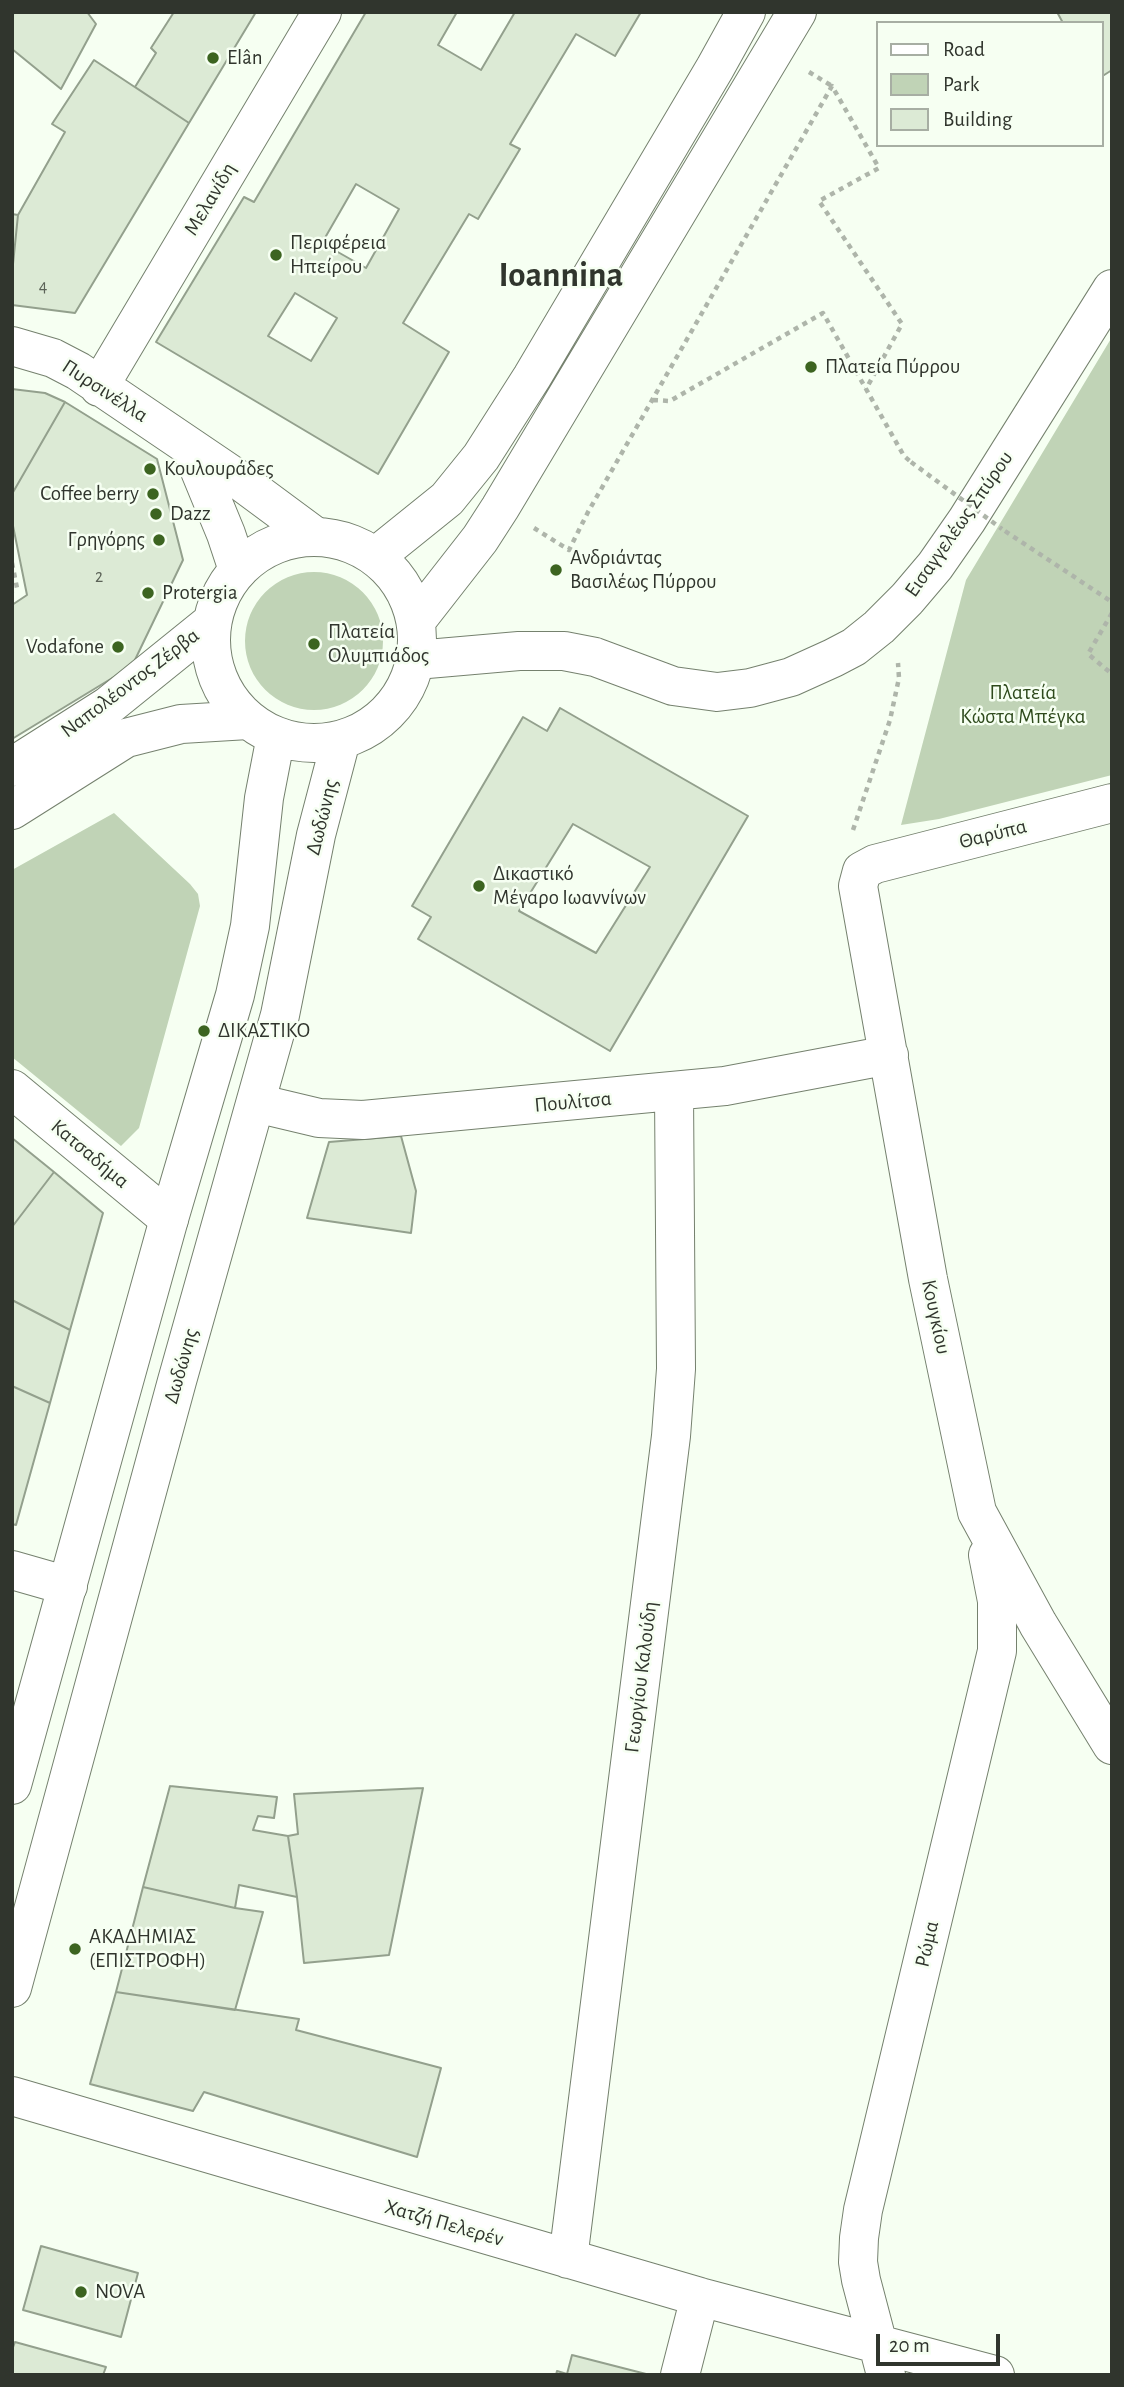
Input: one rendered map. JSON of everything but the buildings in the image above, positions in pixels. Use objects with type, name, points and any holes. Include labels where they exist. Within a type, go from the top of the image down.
[{"type":"street","name":"Μελανίδη","points":[[99,387],[322,12]]},
{"type":"street","points":[[375,557],[447,499],[481,457],[532,377],[746,12]]},
{"type":"street","points":[[416,621],[480,539],[500,508],[797,12]]},
{"type":"street","name":"Εισαγγελέως Σπύρου","points":[[416,660],[519,651],[564,651],[595,657],[673,686],[717,692],[791,677],[854,647],[887,621],[934,566],[967,520],[1112,289]]},
{"type":"street","name":"Πυρσινέλλα","points":[[12,346],[61,362],[239,480],[316,537]]},
{"type":"street","points":[[191,449],[238,570]]},
{"type":"street","points":[[12,810],[127,738],[181,724],[262,728],[308,744],[341,740],[363,731],[384,717],[405,691],[416,660],[416,621],[406,590],[388,568],[362,548],[344,541],[316,537],[273,545],[260,552],[238,570],[221,594],[212,622],[210,644],[213,666],[233,705],[262,728],[264,798],[248,938],[12,1785]]},
{"type":"street","name":"Ναπολέοντος Ζέρβα","points":[[12,767],[108,706],[212,622]]},
{"type":"street","name":"Δωδώνης","points":[[12,1988],[177,1381],[280,1015],[316,835],[341,740]]},
{"type":"street","name":"Θαρύπα","points":[[868,869],[1112,803]]},
{"type":"street","name":"Κουγκίου","points":[[868,869],[859,896],[928,1279],[977,1512],[1038,1624],[1112,1745]]},
{"type":"street","name":"Πουλίτσα","points":[[256,1103],[319,1118],[363,1120],[725,1086],[889,1055]]},
{"type":"street","name":"Κατσαδήμα","points":[[12,1089],[169,1219]]},
{"type":"street","name":"Γεωργίου Καλούδη","points":[[568,2259],[671,1436],[676,1370],[674,1092]]},
{"type":"street","name":"Ρώμα","points":[[882,2359],[858,2262],[863,2210],[999,1641],[997,1601],[977,1512]]},
{"type":"street","points":[[12,1570],[68,1586]]},
{"type":"street","name":"Χατζή Πελερέν","points":[[12,2096],[700,2297],[882,2359],[995,2375]]},
{"type":"street","points":[[680,2375],[700,2297]]},
{"type":"path","points":[[500,508],[569,550],[588,512],[832,86],[879,169],[819,201],[902,324],[866,389]]},
{"type":"path","points":[[653,400],[670,401],[823,313],[904,456],[1002,529],[1112,602]]},
{"type":"path","points":[[12,563],[18,588],[12,591]]},
{"type":"path","points":[[1112,613],[1088,654],[1112,674]]},
{"type":"path","points":[[868,869],[852,844],[852,833],[890,720],[899,678],[898,659],[887,621]]},
{"type":"green space","name":"Πλατεία Κώστα Μπέγκα","points":[[1112,337],[1112,775],[939,819],[901,825],[966,580]]},
{"type":"green space","name":"Πλατεία Ολυμπιάδος","points":[[314,572],[340,578],[363,592],[377,615],[383,641],[377,667],[363,690],[340,704],[314,710],[288,704],[265,690],[251,667],[245,641],[251,615],[265,592],[288,578]]},
{"type":"green space","points":[[114,813],[190,884],[198,894],[200,906],[139,1128],[121,1146],[12,1057],[12,870]]},
{"type":"place","name":"Elân","points":[[213,58]]},
{"type":"place","name":"Περιφέρεια Ηπείρου","points":[[276,255]]},
{"type":"place","name":"Πλατεία Πύρρου","points":[[811,367]]},
{"type":"place","name":"Κουλουράδες","points":[[150,469]]},
{"type":"place","name":"Coffee berry","points":[[153,494]]},
{"type":"place","name":"Dazz","points":[[156,514]]},
{"type":"place","name":"Γρηγόρης","points":[[159,540]]},
{"type":"place","name":"Ανδριάντας Βασιλέως Πύρρου","points":[[556,570]]},
{"type":"place","name":"Protergia","points":[[148,593]]},
{"type":"place","name":"Πλατεία Ολυμπιάδος","points":[[314,644]]},
{"type":"place","name":"Vodafone","points":[[118,647]]},
{"type":"place","name":"Δικαστικό Μέγαρο Ιωαννίνων","points":[[479,886]]},
{"type":"place","name":"ΔΙΚΑΣΤΙΚΟ","points":[[204,1031]]},
{"type":"place","name":"ΑΚΑΔΗΜΙΑΣ (ΕΠΙΣΤΡΟΦΗ)","points":[[75,1949]]},
{"type":"place","name":"NOVA","points":[[81,2292]]},
{"type":"district","name":"Ioannina","points":[[561,275]]}]
